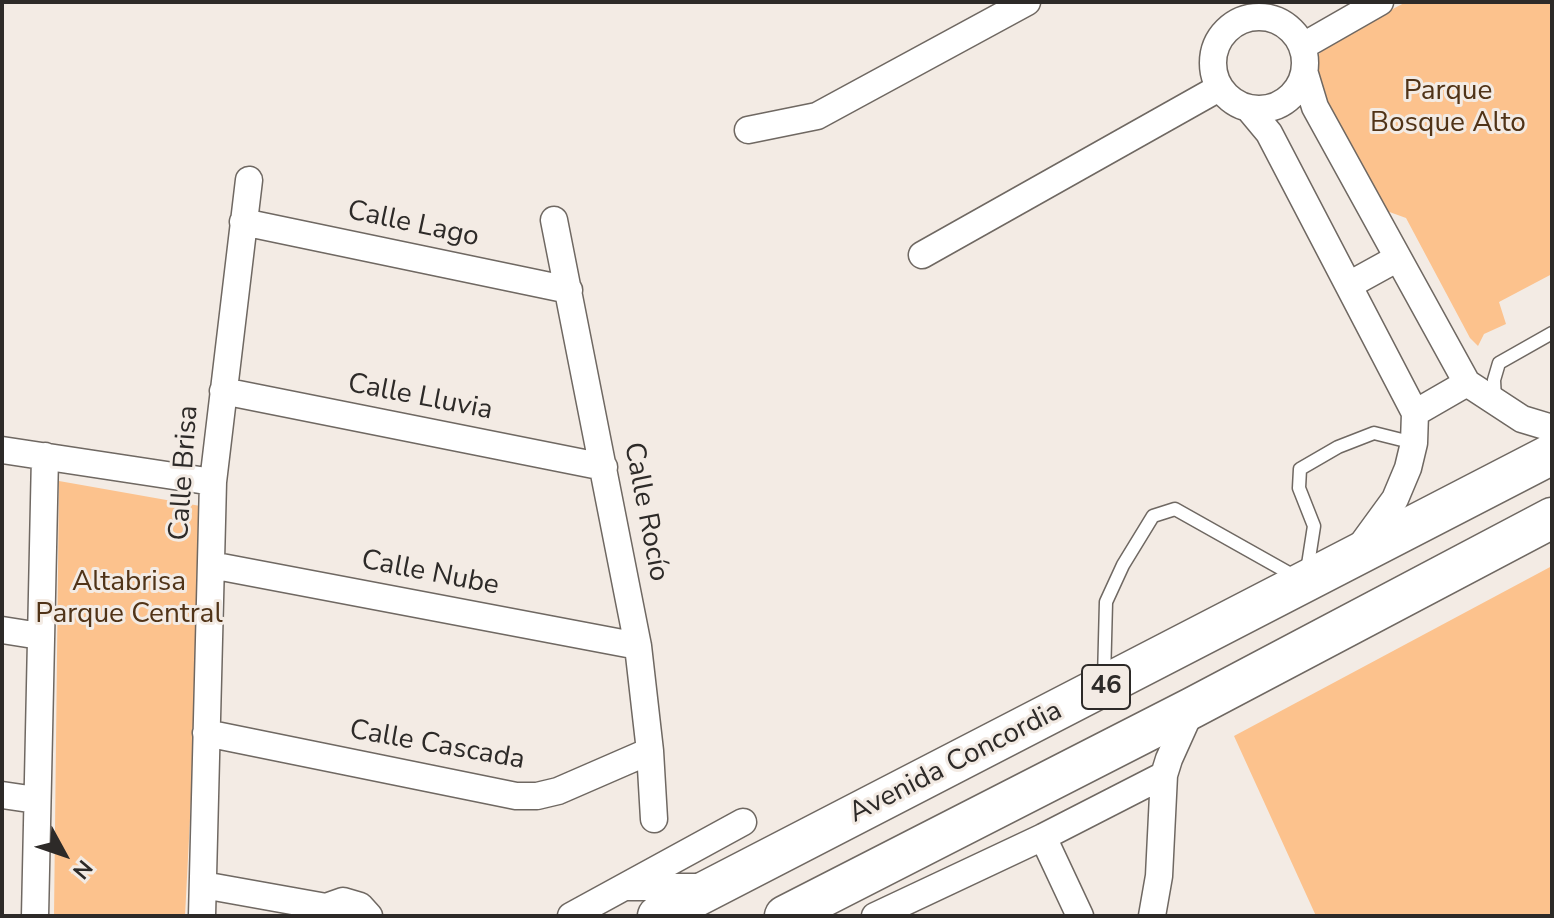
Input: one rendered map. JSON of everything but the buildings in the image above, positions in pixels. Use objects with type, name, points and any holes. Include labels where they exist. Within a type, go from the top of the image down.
[{"type":"main road","name":"Avenida Concordia","points":[[658,916],[1552,454]]},
{"type":"main road","name":"Avenida Concordia","points":[[785,916],[1192,708],[1552,518]]},
{"type":"street","points":[[748,130],[817,116],[1027,2]]},
{"type":"street","points":[[1303,46],[1380,2]]},
{"type":"street","points":[[1228,13],[1273,19],[1294,32],[1303,46],[1305,74],[1300,87],[1278,107],[1249,109],[1237,105],[1219,88],[1213,71],[1214,53],[1228,13]]},
{"type":"street","points":[[1305,74],[1315,107],[1467,383],[1522,419],[1552,428]]},
{"type":"street","points":[[922,255],[1219,88]]},
{"type":"street","points":[[1249,109],[1269,133],[1415,413],[1414,443],[1395,499],[1351,559]]},
{"type":"street","name":"Calle Brisa","points":[[202,916],[213,482],[249,180]]},
{"type":"street","name":"Calle Rocío","points":[[554,220],[638,646],[654,819]]},
{"type":"street","name":"Calle Lago","points":[[243,222],[569,290]]},
{"type":"street","points":[[1349,285],[1398,258]]},
{"type":"street","points":[[1415,413],[1467,383]]},
{"type":"street","name":"Calle Lluvia","points":[[223,391],[604,467]]},
{"type":"street","points":[[2,450],[213,482]]},
{"type":"street","points":[[35,916],[45,456]]},
{"type":"street","name":"Calle Nube","points":[[211,565],[638,646]]},
{"type":"street","points":[[2,630],[40,636]]},
{"type":"street","points":[[1152,916],[1159,876],[1164,775],[1192,708]]},
{"type":"street","name":"Calle Cascada","points":[[206,733],[516,796],[537,796],[558,791],[650,751]]},
{"type":"street","points":[[875,916],[1043,837],[1164,775]]},
{"type":"street","points":[[2,795],[36,800]]},
{"type":"street","points":[[571,916],[743,822]]},
{"type":"street","points":[[1043,837],[1080,916]]},
{"type":"street","points":[[203,885],[322,911],[343,901],[352,902],[369,915]]},
{"type":"street","points":[[622,887],[712,887]]},
{"type":"lane","points":[[1495,404],[1494,380],[1499,363],[1552,333]]},
{"type":"lane","points":[[1104,688],[1106,602],[1123,565],[1153,516],[1175,509],[1306,582],[1314,526],[1299,488],[1300,469],[1338,447],[1374,433],[1414,443]]},
{"type":"green space","name":"Parque Bosque Alto","points":[[1406,2],[1552,2],[1552,274],[1499,302],[1506,324],[1484,334],[1478,346],[1470,338],[1406,218],[1384,210],[1321,94],[1314,71],[1318,55],[1332,41]]},
{"type":"green space","name":"Altabrisa Parque Central","points":[[59,481],[206,507],[185,916],[54,916]]},
{"type":"green space","points":[[1552,566],[1552,916],[1316,916],[1234,736]]}]
